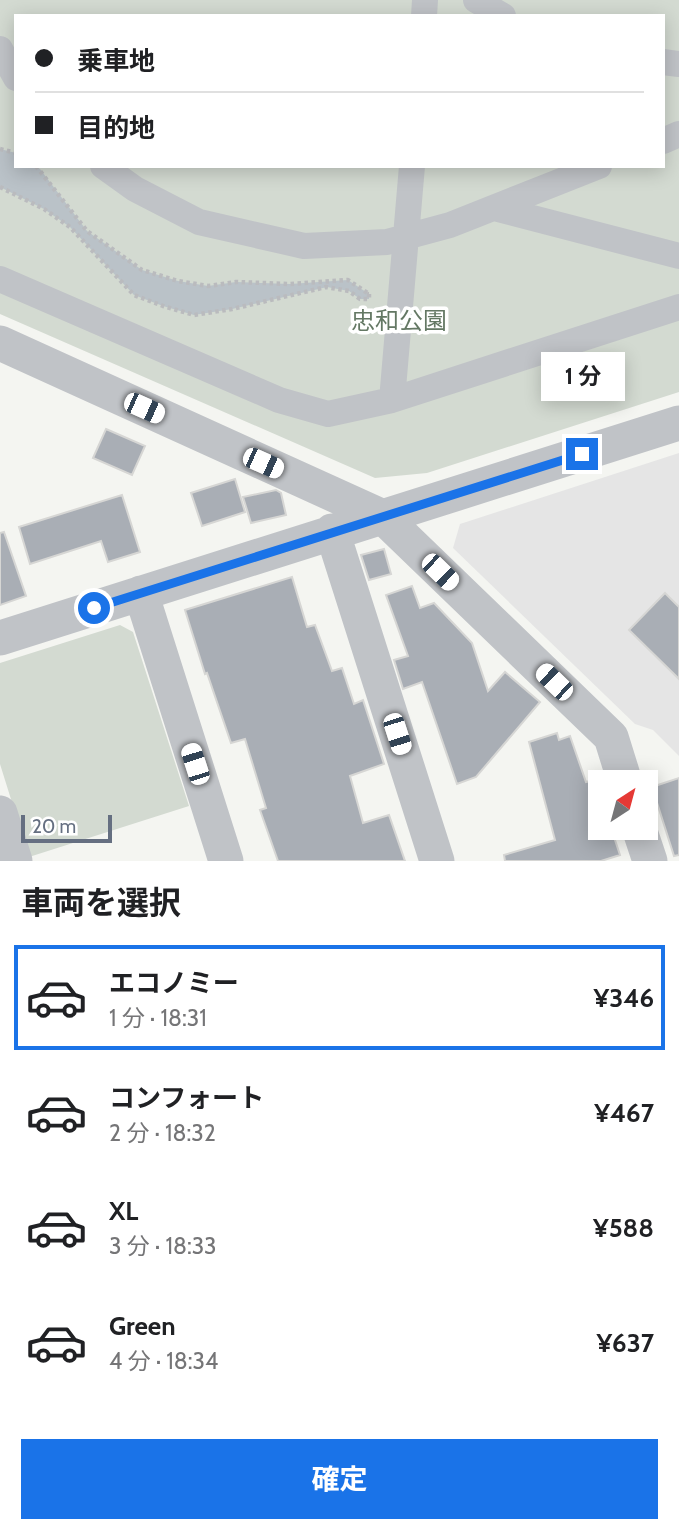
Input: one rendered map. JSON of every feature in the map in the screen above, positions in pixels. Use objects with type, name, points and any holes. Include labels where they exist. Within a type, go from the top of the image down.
[{"type":"street","points":[[476,0],[500,14]]},
{"type":"street","points":[[0,49],[14,74]]},
{"type":"street","points":[[106,168],[135,189],[198,222],[303,246],[387,242],[406,237],[450,225],[594,168]]},
{"type":"street","points":[[392,400],[412,168]]},
{"type":"street","points":[[494,208],[679,256]]},
{"type":"street","points":[[0,279],[279,400],[328,414],[392,400],[679,307]]},
{"type":"street","points":[[0,343],[383,517],[611,737],[621,770]]},
{"type":"street","points":[[0,638],[679,423]]},
{"type":"street","points":[[332,531],[437,861]]},
{"type":"street","points":[[141,593],[226,861]]},
{"type":"street","points":[[0,813],[15,861]]},
{"type":"street","points":[[643,840],[650,861]]},
{"type":"path","points":[[0,187],[44,209],[69,227],[134,295],[163,306],[194,315],[232,309],[327,286],[349,291],[360,299],[369,299],[369,294],[348,280],[290,284],[236,282],[208,286],[178,282],[142,270],[87,231],[39,168]]},
{"type":"shaded area","points":[[0,149],[14,152],[14,168],[40,169],[87,231],[142,270],[178,281],[208,286],[236,282],[290,284],[348,280],[369,294],[369,299],[360,299],[349,291],[327,287],[194,315],[163,306],[134,295],[70,227],[44,209],[0,187]]},
{"type":"shaded area","points":[[679,453],[679,756],[653,730],[635,724],[453,548],[460,524]]},
{"type":"green space","name":"忠和公園","points":[[0,0],[679,0],[679,392],[427,473],[375,478],[0,314]]},
{"type":"green space","points":[[120,625],[133,632],[189,806],[29,857],[0,764],[0,663]]},
{"type":"building","points":[[106,429],[145,446],[132,475],[93,458]]},
{"type":"building","points":[[235,479],[245,512],[202,526],[191,493]]},
{"type":"building","points":[[276,490],[281,493],[286,515],[251,523],[243,497]]},
{"type":"building","points":[[122,495],[140,552],[108,562],[101,541],[30,564],[19,527]]},
{"type":"building","points":[[4,532],[26,596],[0,605],[0,533]]},
{"type":"building","points":[[384,549],[391,574],[369,580],[361,555]]},
{"type":"building","points":[[292,577],[307,627],[315,625],[332,671],[342,668],[354,704],[363,700],[384,764],[350,776],[363,823],[389,815],[405,861],[278,861],[260,810],[266,808],[245,739],[231,743],[185,610]]},
{"type":"building","points":[[412,586],[420,608],[434,603],[472,643],[488,691],[505,672],[540,702],[476,777],[457,784],[422,682],[403,689],[394,660],[408,656],[386,595]]},
{"type":"building","points":[[665,593],[679,607],[679,679],[629,630]]},
{"type":"building","points":[[557,733],[559,740],[570,736],[588,782],[588,840],[615,840],[620,855],[601,861],[505,861],[504,855],[555,840],[529,742]]},
{"type":"building","points":[[679,778],[679,855],[674,856],[658,806],[658,785]]},
{"type":"route","points":[[94,608],[582,454]]}]
